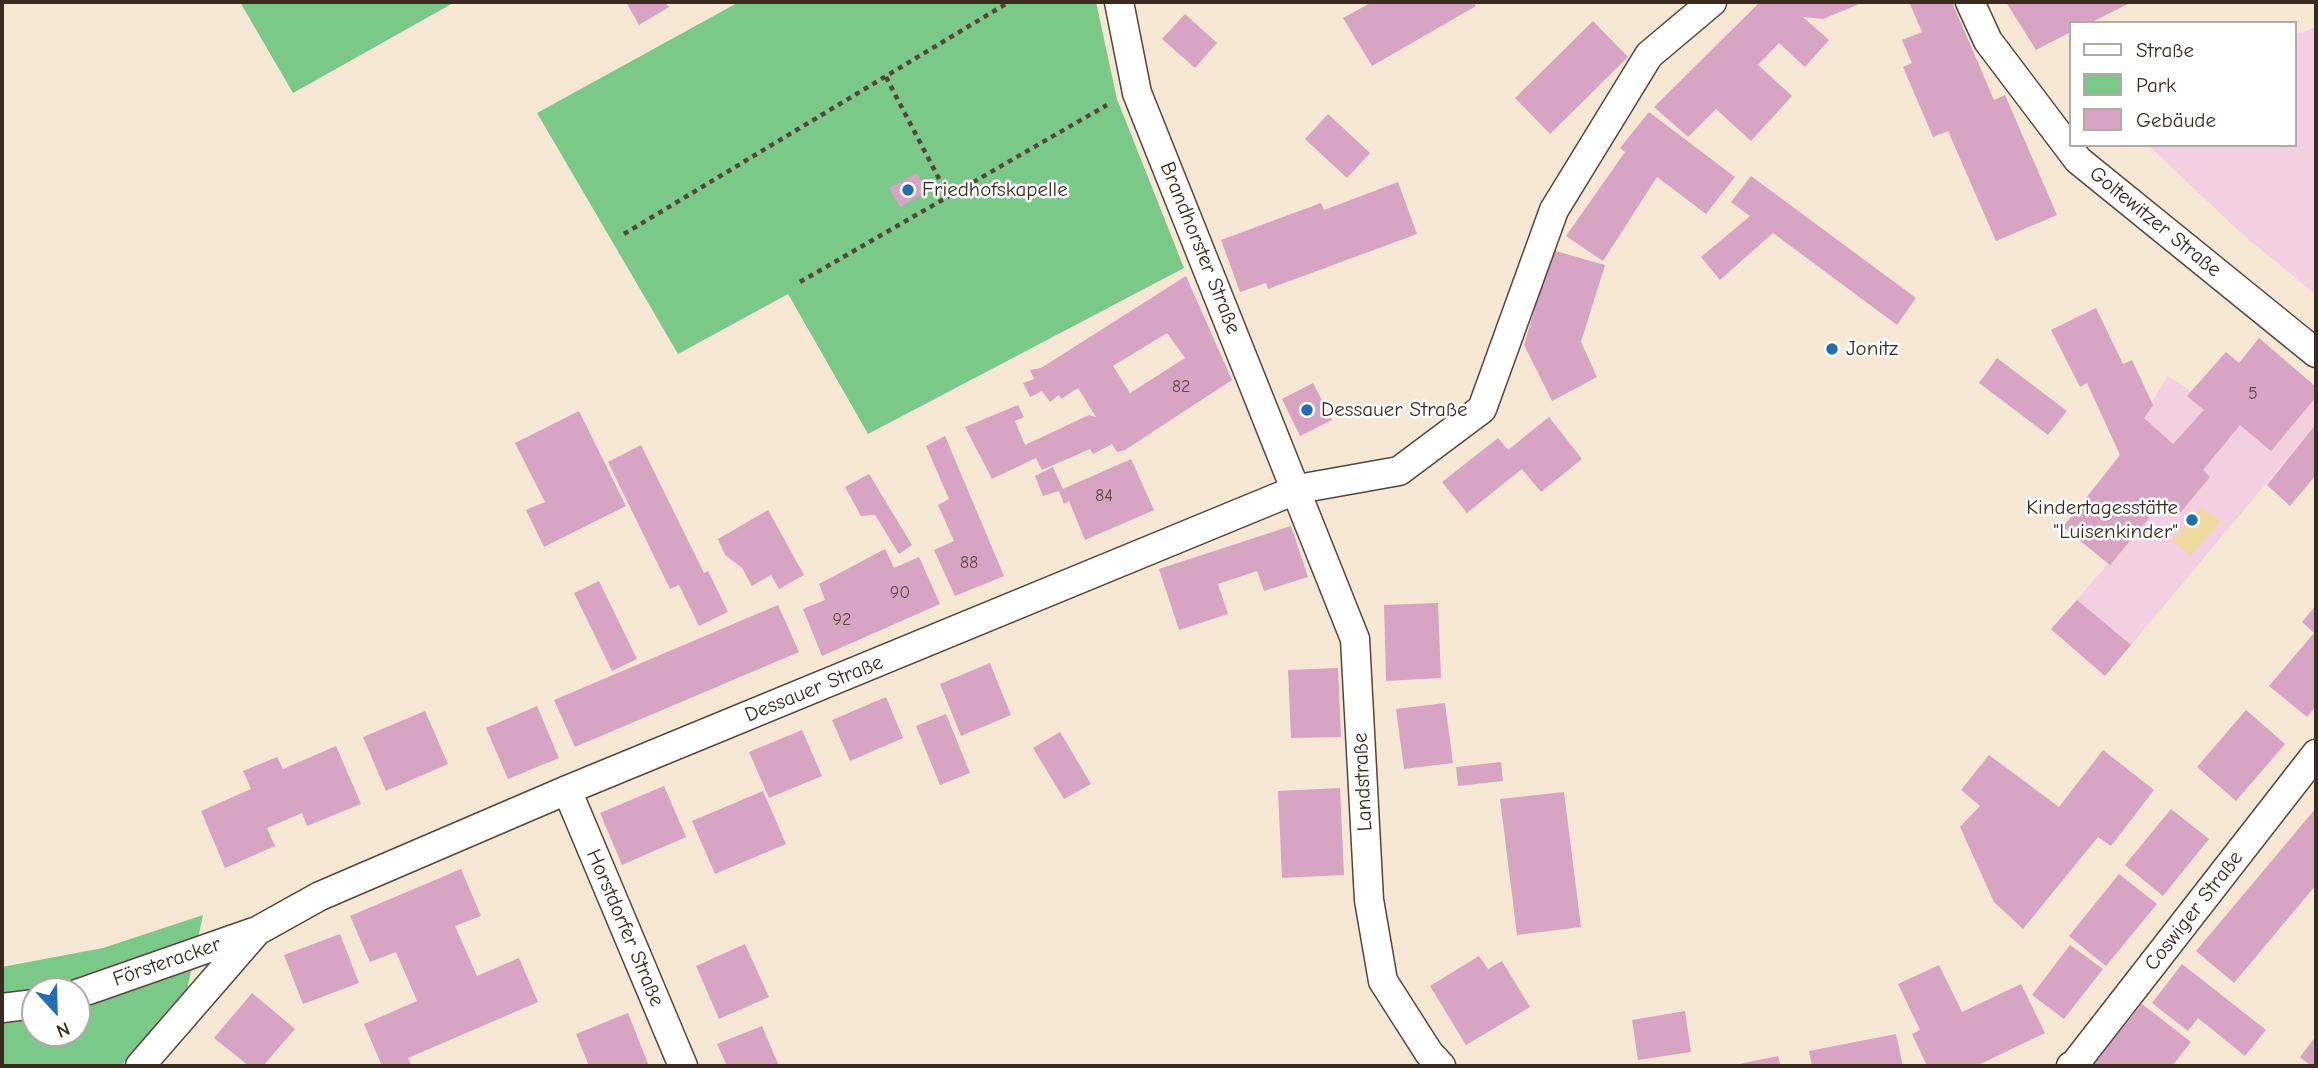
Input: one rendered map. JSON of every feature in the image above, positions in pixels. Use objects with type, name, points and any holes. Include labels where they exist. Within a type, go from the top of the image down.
[{"type":"street","name":"Brandhorster Straße","points":[[1119,2],[1138,93],[1298,489]]},
{"type":"street","name":"Dessauer Straße","points":[[141,1066],[257,931],[320,896],[567,790],[1298,489],[1399,471],[1482,409],[1554,210],[1649,55],[1712,2]]},
{"type":"street","name":"Goltewitzer Straße","points":[[1970,2],[1988,41],[2078,160],[2316,353]]},
{"type":"street","name":"Landstraße","points":[[1298,489],[1355,639],[1369,900],[1383,981],[1429,1053],[1441,1066]]},
{"type":"street","name":"Coswiger Straße","points":[[2071,1066],[2316,754]]},
{"type":"street","name":"Horstdorfer Straße","points":[[567,790],[682,1066]]},
{"type":"street","name":"Försteracker","points":[[91,989],[257,931]]},
{"type":"street","points":[[2,1008],[21,1006]]},
{"type":"path","points":[[624,234],[1009,2]]},
{"type":"path","points":[[886,77],[948,196]]},
{"type":"path","points":[[800,282],[1117,99]]},
{"type":"shaded area","points":[[2316,26],[2316,295],[2241,233],[2150,147],[2297,147],[2297,33]]},
{"type":"shaded area","name":"Kindertagesstätte \"Luisenkinder\"","points":[[2259,338],[2316,387],[2316,424],[2105,676],[2051,629],[2163,501],[2116,460],[2168,376],[2192,392],[2226,352],[2239,363]]},
{"type":"green space","points":[[240,2],[455,2],[293,93]]},
{"type":"green space","points":[[739,2],[1096,2],[1117,99],[1184,268],[868,434],[788,294],[678,354],[537,113]]},
{"type":"green space","points":[[203,915],[187,990],[121,1066],[2,1066],[2,967],[103,948]]},
{"type":"sand","points":[[2202,507],[2220,522],[2190,556],[2172,540]]},
{"type":"building","points":[[626,2],[665,2],[669,7],[639,25]]},
{"type":"building","points":[[1372,2],[1473,2],[1476,6],[1372,66],[1343,18]]},
{"type":"building","points":[[1760,2],[1864,2],[1823,19],[1803,17],[1829,40],[1805,67],[1779,43],[1758,65],[1792,96],[1751,141],[1716,109],[1688,137],[1654,107]]},
{"type":"building","points":[[1909,2],[1952,2],[1994,100],[2005,95],[2057,215],[1996,241],[1948,131],[1933,137],[1903,67],[1912,63],[1902,40],[1922,32]]},
{"type":"building","points":[[2006,2],[2132,2],[2094,21],[2070,21],[2070,33],[2036,50]]},
{"type":"building","points":[[1185,14],[1217,43],[1195,68],[1162,39]]},
{"type":"building","points":[[1593,21],[1628,57],[1550,134],[1515,98]]},
{"type":"building","points":[[1649,112],[1735,177],[1706,214],[1657,177],[1603,261],[1566,236],[1625,152],[1620,148]]},
{"type":"building","points":[[1328,114],[1370,153],[1347,178],[1305,139]]},
{"type":"building","name":"Friedhofskapelle","points":[[917,173],[927,192],[900,207],[889,188]]},
{"type":"building","points":[[1751,176],[1916,298],[1897,325],[1773,233],[1720,280],[1701,257],[1750,216],[1731,202]]},
{"type":"building","points":[[1398,182],[1417,234],[1268,289],[1266,283],[1240,292],[1221,240],[1321,203],[1324,210]]},
{"type":"building","points":[[1552,250],[1605,265],[1581,342],[1597,377],[1552,401],[1524,345]]},
{"type":"building","points":[[1186,276],[1232,380],[1125,450],[1117,452],[1112,444],[1093,454],[1090,449],[1042,470],[1036,458],[992,479],[965,427],[1018,405],[1024,417],[1015,421],[1025,445],[1089,415],[1096,417],[1078,388],[1061,399],[1059,395],[1050,402],[1042,391],[1030,397],[1023,383],[1034,379],[1030,370],[1041,368]],"holes":[[[1167,333],[1185,358],[1130,393],[1113,366]]]},
{"type":"building","points":[[2096,308],[2123,364],[2132,360],[2153,405],[2144,418],[2173,444],[2204,410],[2187,396],[2226,352],[2239,363],[2259,338],[2316,387],[2316,397],[2271,451],[2240,425],[2203,470],[2210,477],[2179,514],[2163,501],[2110,565],[2063,527],[2120,455],[2087,383],[2080,387],[2051,330]]},
{"type":"building","points":[[1997,358],[2067,411],[2048,435],[1979,383]]},
{"type":"building","name":"Dessauer Straße","points":[[1313,383],[1332,420],[1300,436],[1282,399]]},
{"type":"building","points":[[579,411],[626,506],[544,547],[526,510],[545,502],[515,443]]},
{"type":"building","points":[[1549,417],[1582,459],[1541,492],[1522,469],[1467,513],[1442,482],[1498,438],[1508,450]]},
{"type":"building","points":[[2316,424],[2316,475],[2290,506],[2267,485]]},
{"type":"building","points":[[945,436],[1004,576],[955,596],[934,550],[954,541],[938,505],[949,499],[926,446]]},
{"type":"building","points":[[641,445],[704,573],[708,571],[728,612],[699,626],[679,585],[670,589],[608,462]]},
{"type":"building","points":[[1131,459],[1154,510],[1085,540],[1069,501],[1064,504],[1059,491],[1043,496],[1035,476],[1053,467],[1063,489]]},
{"type":"building","points":[[869,474],[912,545],[899,554],[875,515],[861,516],[845,487]]},
{"type":"building","points":[[768,510],[804,575],[779,589],[771,575],[752,586],[742,568],[725,555],[718,539]]},
{"type":"building","points":[[1291,526],[1308,577],[1264,591],[1257,571],[1218,584],[1228,614],[1179,630],[1159,569]]},
{"type":"building","points":[[885,549],[894,568],[919,557],[940,604],[822,656],[803,609],[825,600],[819,584]]},
{"type":"building","points":[[599,581],[637,659],[612,671],[574,593]]},
{"type":"building","points":[[2077,600],[2131,645],[2105,676],[2051,629]]},
{"type":"building","points":[[1438,603],[1441,678],[1386,681],[1384,605]]},
{"type":"building","points":[[778,605],[799,652],[575,747],[554,700]]},
{"type":"building","points":[[2316,605],[2316,706],[2307,717],[2269,686],[2314,633],[2302,622]]},
{"type":"building","points":[[990,663],[1011,715],[961,736],[940,684]]},
{"type":"building","points":[[1338,668],[1341,737],[1291,738],[1288,670]]},
{"type":"building","points":[[886,697],[903,738],[850,761],[832,720]]},
{"type":"building","points":[[1445,703],[1453,763],[1404,769],[1396,709]]},
{"type":"building","points":[[537,706],[559,758],[508,779],[486,728]]},
{"type":"building","points":[[2246,710],[2285,744],[2236,801],[2197,767]]},
{"type":"building","points":[[425,711],[448,764],[386,791],[363,737]]},
{"type":"building","points":[[946,714],[970,773],[940,785],[916,726]]},
{"type":"building","points":[[802,730],[822,776],[769,798],[749,752]]},
{"type":"building","points":[[1060,732],[1091,784],[1064,799],[1033,748]]},
{"type":"building","points":[[336,746],[361,804],[307,826],[302,813],[267,828],[275,846],[225,868],[201,811],[251,789],[243,771],[277,757],[283,769]]},
{"type":"building","points":[[2103,750],[2154,790],[2111,846],[2098,837],[2023,929],[1994,902],[1960,827],[1980,806],[1961,790],[1989,755],[2059,807]]},
{"type":"building","points":[[1501,762],[1503,781],[1458,786],[1456,767]]},
{"type":"building","points":[[664,786],[686,837],[622,865],[600,813]]},
{"type":"building","points":[[1340,788],[1344,875],[1282,878],[1278,791]]},
{"type":"building","points":[[763,791],[786,844],[715,874],[692,821]]},
{"type":"building","points":[[1564,792],[1581,927],[1517,935],[1500,799]]},
{"type":"building","points":[[2316,808],[2316,885],[2234,983],[2196,951]]},
{"type":"building","points":[[2171,809],[2209,839],[2163,896],[2125,865]]},
{"type":"building","points":[[461,869],[481,916],[455,926],[477,976],[519,958],[538,1002],[408,1058],[412,1066],[382,1066],[364,1024],[417,1001],[396,952],[370,962],[350,916]]},
{"type":"building","points":[[2119,874],[2157,904],[2106,966],[2069,936]]},
{"type":"building","points":[[340,934],[359,983],[303,1004],[284,955]]},
{"type":"building","points":[[745,944],[769,997],[719,1019],[696,966]]},
{"type":"building","points":[[2070,945],[2103,969],[2064,1019],[2032,995]]},
{"type":"building","points":[[1479,956],[1488,969],[1502,961],[1530,1007],[1466,1045],[1430,986]]},
{"type":"building","points":[[2182,964],[2266,1030],[2245,1056],[2198,1018],[2188,1031],[2152,1003]]},
{"type":"building","points":[[1939,965],[1962,1012],[2021,984],[2045,1033],[1976,1066],[1927,1066],[1912,1034],[1920,1030],[1898,984]]},
{"type":"building","points":[[252,993],[295,1029],[263,1066],[249,1066],[214,1038]]},
{"type":"building","points":[[2142,1004],[2191,1042],[2172,1066],[2092,1066]]},
{"type":"building","points":[[1685,1011],[1691,1052],[1638,1060],[1632,1020]]},
{"type":"building","points":[[628,1013],[649,1066],[589,1066],[576,1034]]},
{"type":"building","points":[[762,1026],[779,1066],[727,1066],[717,1044]]},
{"type":"building","points":[[1896,1034],[1903,1066],[1812,1066],[1809,1051]]},
{"type":"building","points":[[2316,1036],[2316,1066],[2311,1066],[2300,1057]]},
{"type":"building","points":[[1778,1056],[1781,1066],[1734,1066],[1734,1065]]},
{"type":"place","name":"Friedhofskapelle","points":[[908,190]]},
{"type":"place","name":"Jonitz","points":[[1832,349]]},
{"type":"place","name":"Dessauer Straße","points":[[1307,410]]},
{"type":"place","name":"Kindertagesstätte \"Luisenkinder\"","points":[[2192,520]]}]
